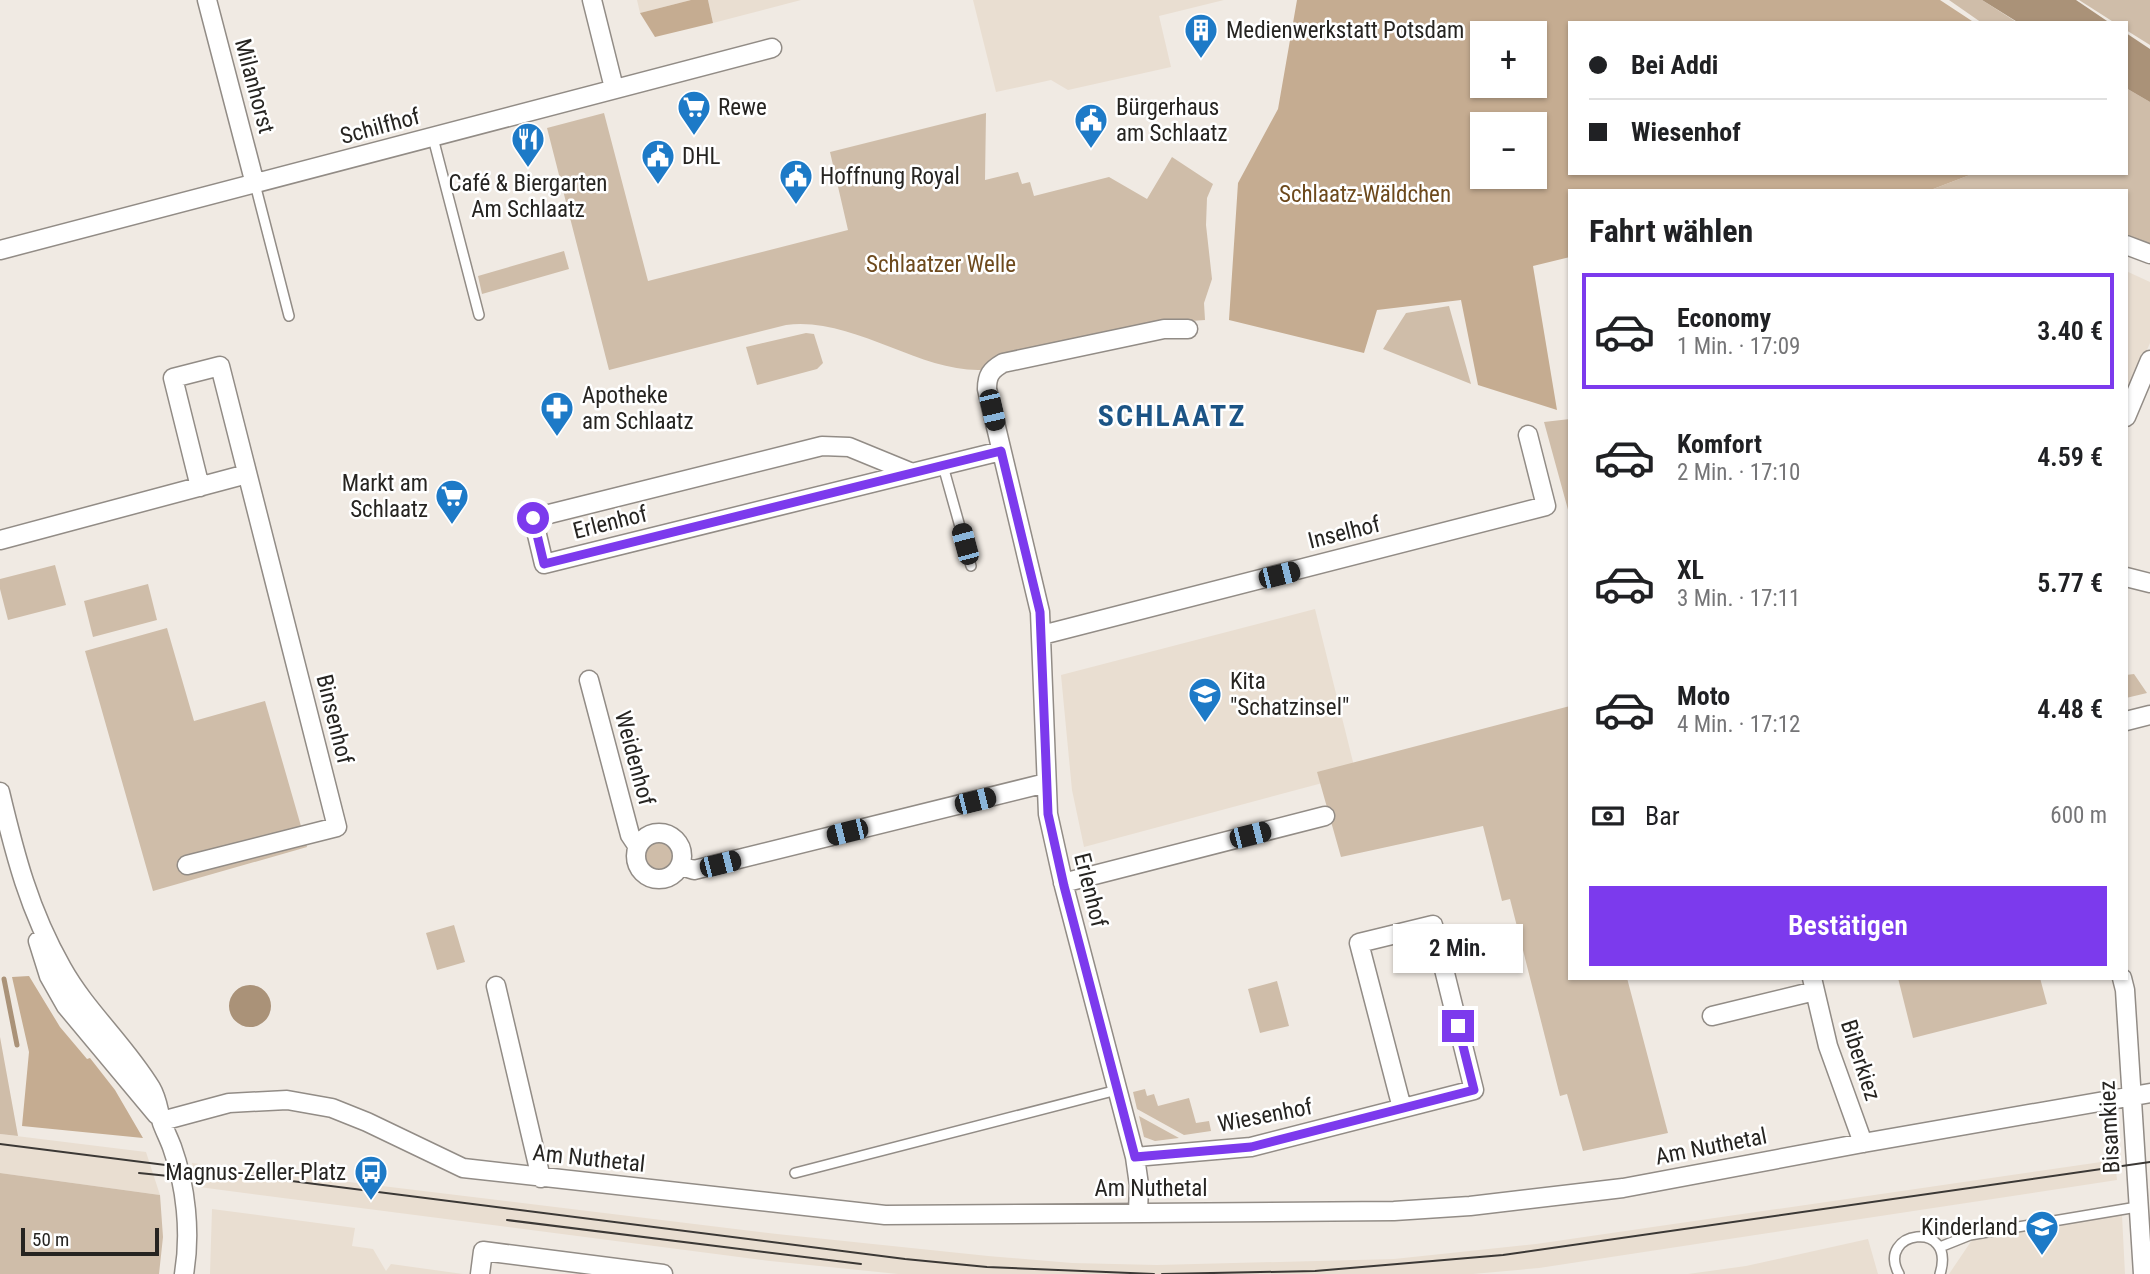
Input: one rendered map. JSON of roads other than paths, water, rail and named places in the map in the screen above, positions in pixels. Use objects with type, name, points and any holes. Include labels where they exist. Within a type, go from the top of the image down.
[{"type":"street","name":"Milanhorst","points":[[207,0],[255,184]]},
{"type":"street","points":[[592,0],[614,88]]},
{"type":"street","name":"Schilfhof","points":[[0,250],[772,48]]},
{"type":"street","points":[[2128,246],[2150,254]]},
{"type":"street","name":"Erlenhof","points":[[1138,1212],[1139,1185],[1135,1157],[1063,883],[1048,814],[1040,612],[1001,451],[987,379],[992,369],[1003,363],[1164,329],[1188,329]]},
{"type":"street","points":[[2128,414],[2142,396],[2150,359]]},
{"type":"street","name":"Binsenhof","points":[[187,865],[337,827],[220,366],[173,378],[200,486]]},
{"type":"street","name":"Inselhof","points":[[1042,635],[1546,506],[1528,435]]},
{"type":"street","name":"Erlenhof","points":[[910,472],[849,447],[822,446],[533,518],[544,564],[1001,451]]},
{"type":"street","points":[[0,540],[247,474]]},
{"type":"street","points":[[2128,578],[2150,583]]},
{"type":"street","name":"Weidenhof","points":[[589,680],[631,835],[638,847]]},
{"type":"street","points":[[2128,720],[2150,715]]},
{"type":"street","name":"Weidenhof","points":[[681,866],[694,870],[1046,783]]},
{"type":"street","points":[[0,792],[19,872],[32,909],[71,984],[110,1032],[160,1104],[162,1121],[181,1177],[187,1221],[184,1274]]},
{"type":"street","points":[[1063,883],[1325,816]]},
{"type":"street","name":"Weidenhof","points":[[663,833],[673,837],[683,854],[681,866],[676,873],[666,878],[646,876],[638,866],[638,847],[651,834],[663,833]]},
{"type":"street","name":"Wiesenhof","points":[[1135,1157],[1251,1147],[1474,1090],[1433,925],[1359,943],[1402,1108]]},
{"type":"street","name":"Bisamkiez","points":[[2122,980],[2141,1095],[2137,1207],[2143,1274]]},
{"type":"street","name":"Biberkiez","points":[[1712,1016],[1814,985],[1828,1046],[1863,1143]]},
{"type":"street","points":[[496,986],[541,1178]]},
{"type":"street","name":"Am Nuthetal","points":[[162,1121],[229,1103],[287,1100],[332,1108],[463,1168],[885,1215],[1394,1211],[1470,1206],[1623,1188],[2141,1095]]},
{"type":"street","points":[[480,1274],[483,1251],[663,1274]]},
{"type":"lane","points":[[433,138],[479,315]]},
{"type":"lane","points":[[255,184],[289,316]]},
{"type":"lane","points":[[943,466],[971,566]]},
{"type":"lane","points":[[795,1173],[1117,1090]]},
{"type":"lane","points":[[1940,1247],[1969,1235],[2137,1207]]},
{"type":"lane","points":[[1899,1274],[1894,1265],[1895,1254],[1903,1241],[1917,1236],[1933,1239],[1940,1247],[1944,1260],[1940,1274]]},
{"type":"waterway","points":[[4,979],[17,1045]]},
{"type":"tram line","points":[[0,1144],[905,1259],[987,1267],[1154,1274]]},
{"type":"tram line","points":[[1162,1274],[1315,1271],[1503,1255],[2150,1162]]},
{"type":"tram line","points":[[139,1173],[198,1179]]},
{"type":"tram line","points":[[507,1220],[861,1264]]},
{"type":"place","name":"Medienwerkstatt Potsdam","points":[[1201,60]]},
{"type":"place","name":"Rewe","points":[[694,137]]},
{"type":"place","name":"Bürgerhaus am Schlaatz","points":[[1091,150]]},
{"type":"place","name":"Café & Biergarten Am Schlaatz","points":[[528,169]]},
{"type":"place","name":"DHL","points":[[658,186]]},
{"type":"place","name":"Hoffnung Royal","points":[[796,206]]},
{"type":"place","name":"Apotheke am Schlaatz","points":[[557,438]]},
{"type":"place","name":"Markt am Schlaatz","points":[[452,526]]},
{"type":"place","name":"Kita \"Schatzinsel\"","points":[[1205,724]]},
{"type":"place","name":"Magnus-Zeller-Platz","points":[[371,1202]]},
{"type":"place","name":"Kinderland","points":[[2042,1257]]},
{"type":"district","name":"SCHLAATZ","points":[[1172,416]]},
{"type":"park label","name":"Schlaatz-Wäldchen","points":[[1365,194]]},
{"type":"park label","name":"Schlaatzer Welle","points":[[941,264]]}]
